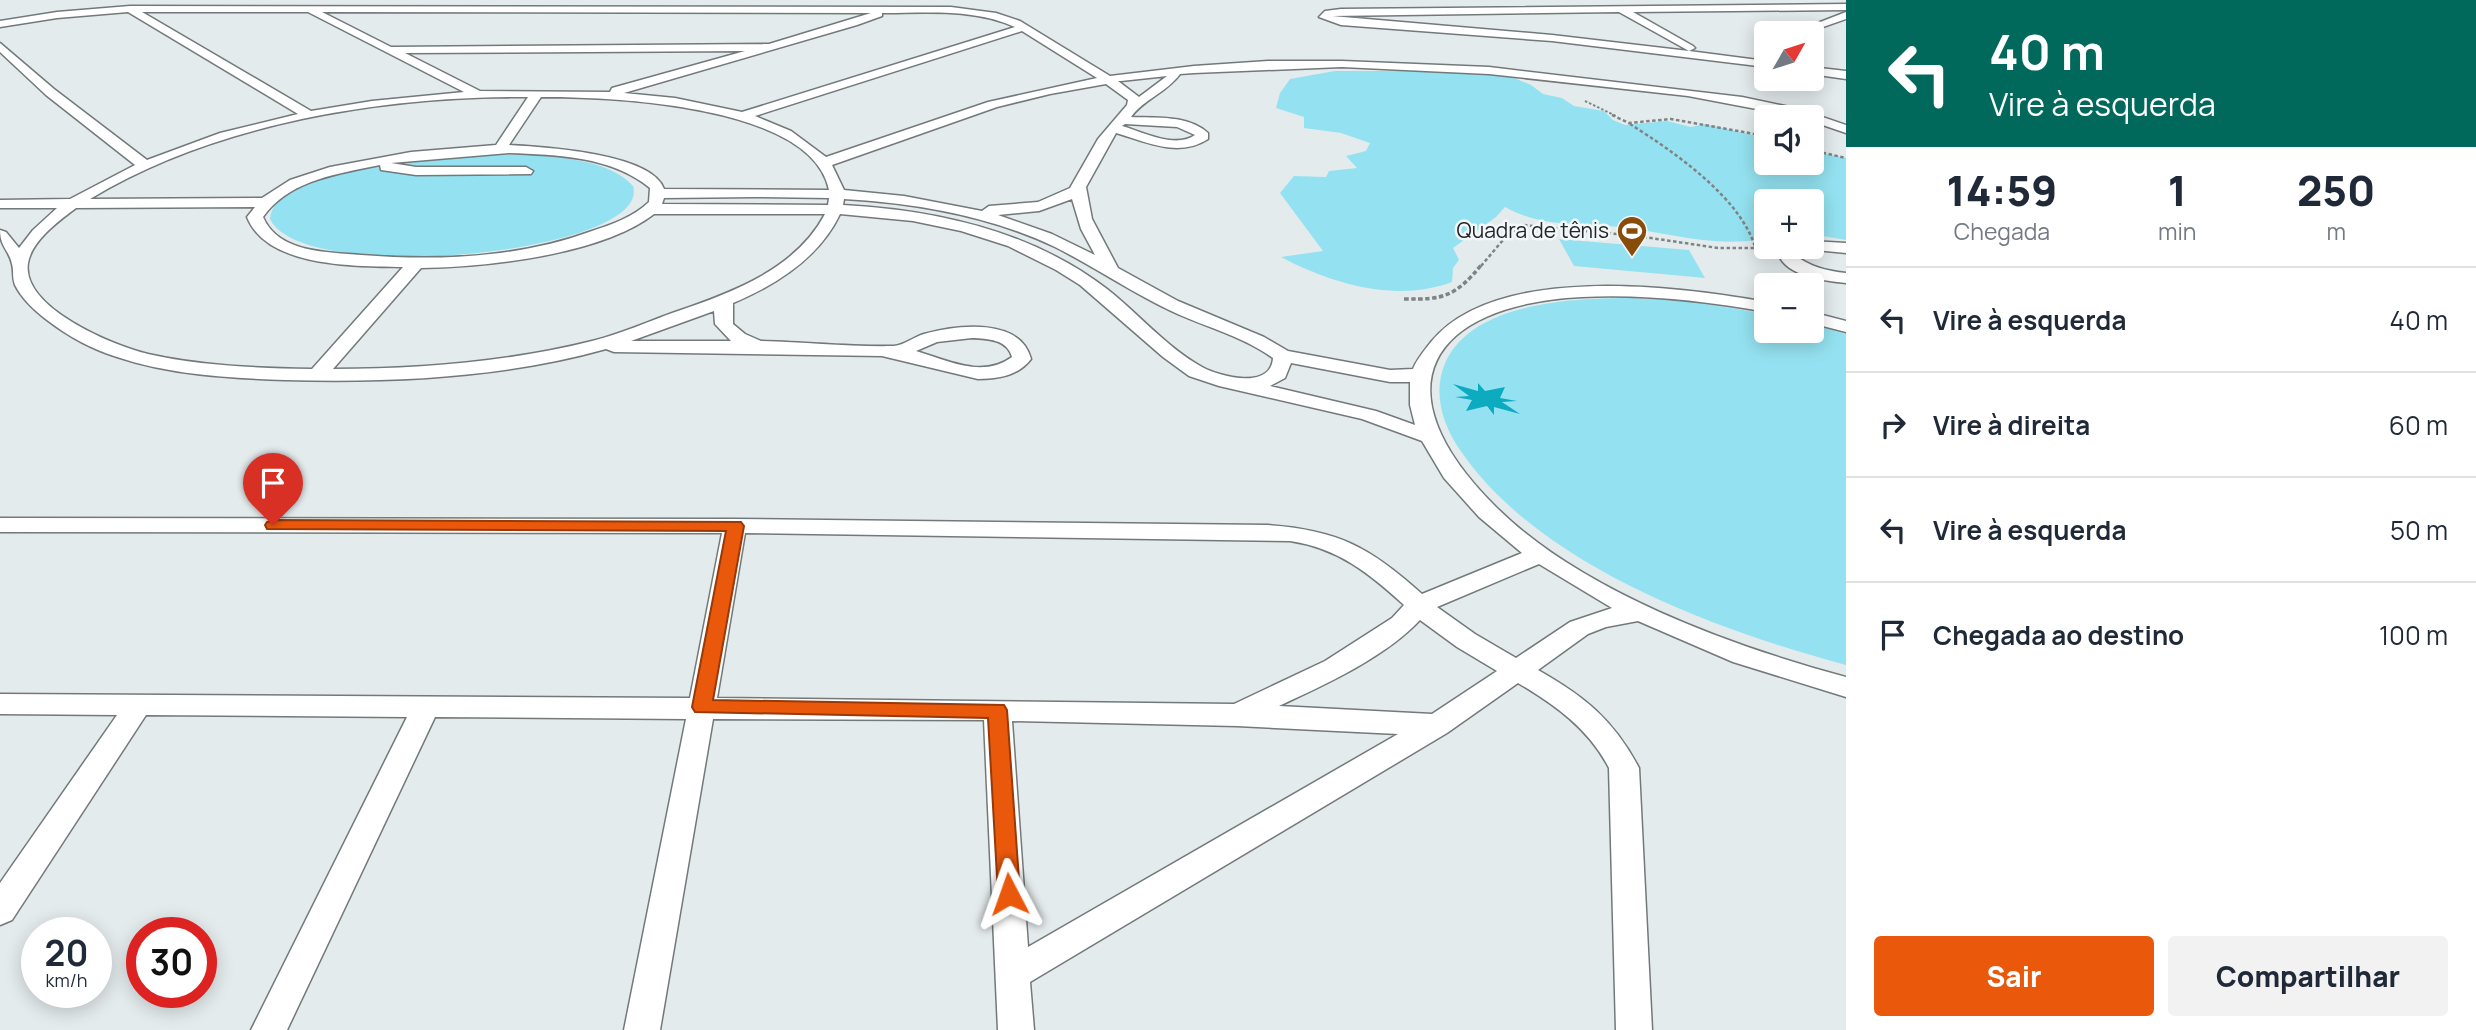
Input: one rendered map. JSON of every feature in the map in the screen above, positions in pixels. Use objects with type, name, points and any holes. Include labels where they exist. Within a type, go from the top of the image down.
[{"type":"street","points":[[1754,62],[1426,27],[1342,22],[1324,17],[1335,12],[1846,7]]},
{"type":"street","points":[[130,9],[309,116]]},
{"type":"street","points":[[0,24],[57,15],[130,9],[887,9],[982,13],[1024,27],[1108,80],[1134,99],[1133,105]]},
{"type":"street","points":[[310,9],[478,94]]},
{"type":"street","points":[[603,95],[871,18],[887,9]]},
{"type":"street","points":[[1620,9],[1702,55]]},
{"type":"street","points":[[1408,12],[1426,27]]},
{"type":"street","points":[[1824,23],[1846,15]]},
{"type":"street","points":[[740,117],[1024,27]]},
{"type":"street","points":[[0,46],[50,92],[144,165]]},
{"type":"street","points":[[388,50],[772,47]]},
{"type":"street","points":[[823,163],[995,104],[1056,88],[1108,80],[1265,66],[1442,68],[1539,75],[1760,104],[1846,129]]},
{"type":"street","points":[[1824,72],[1846,75]]},
{"type":"street","points":[[947,208],[1023,209],[1062,198],[1079,187],[1107,136],[1133,105],[1151,97],[1168,83],[1175,73]]},
{"type":"street","points":[[500,149],[537,93]]},
{"type":"street","points":[[19,262],[36,235],[51,219],[72,204],[144,165],[203,142],[309,116],[401,101],[478,94],[537,93],[603,95],[688,104],[740,117],[792,138],[823,163],[834,180],[836,203],[832,219],[796,259],[775,275],[725,300],[595,345]]},
{"type":"street","points":[[1118,124],[1185,125],[1199,130],[1203,136],[1195,142],[1177,144],[1118,124]]},
{"type":"street","points":[[0,204],[264,202],[309,178],[373,162],[437,152],[500,149],[558,153],[611,163],[650,180],[657,187],[655,202],[638,219],[600,234],[545,250],[485,259],[416,263],[324,256],[285,246],[266,238],[257,228],[256,217],[264,202]]},
{"type":"street","points":[[373,162],[389,168],[416,171],[526,171]]},
{"type":"street","points":[[1079,187],[1082,213],[1090,233],[1114,271]]},
{"type":"street","points":[[655,202],[836,203],[893,198],[947,208],[1026,229],[1114,271],[1174,307],[1254,339],[1282,356],[1390,376],[1405,377],[1420,373]]},
{"type":"street","points":[[836,203],[964,226],[1012,242],[1063,267],[1101,292],[1191,369],[1216,380],[1369,415],[1429,437]]},
{"type":"street","points":[[0,235],[19,262],[25,287],[38,304],[60,322],[105,347],[184,366],[317,375],[444,369],[595,345],[754,345],[899,352],[953,370],[981,372],[1011,367],[1021,359],[1022,354],[1019,347],[1001,336],[972,333],[933,338],[899,352]]},
{"type":"street","points":[[1824,247],[1846,248]]},
{"type":"street","points":[[1790,259],[1817,273],[1846,278]]},
{"type":"street","points":[[317,375],[416,263]]},
{"type":"street","points":[[1754,305],[1646,291],[1585,292],[1512,302],[1478,314],[1451,329],[1431,349],[1420,373],[1418,403],[1429,437],[1453,474],[1489,513],[1541,554],[1641,612],[1719,647],[1806,677],[1846,687]]},
{"type":"street","points":[[725,300],[721,315],[724,325],[739,339],[754,345]]},
{"type":"street","points":[[1824,321],[1846,327]]},
{"type":"street","points":[[1239,384],[1262,383],[1273,378],[1280,373],[1282,356]]},
{"type":"street","points":[[0,536],[32,524]]},
{"type":"street","points":[[0,525],[736,526],[1293,534],[1326,542],[1364,558],[1390,576],[1443,625],[1590,718],[1618,752],[1624,768],[1634,1030]]},
{"type":"street","points":[[642,1030],[736,526]]},
{"type":"street","points":[[1237,715],[1334,668],[1401,624],[1419,605],[1541,554]]},
{"type":"street","points":[[1014,972],[1437,725],[1579,628],[1602,619],[1641,612]]},
{"type":"street","points":[[0,705],[427,705],[997,710],[1237,715],[1437,725]]},
{"type":"street","points":[[269,1030],[427,705]]},
{"type":"street","points":[[0,910],[138,706]]},
{"type":"street","points":[[997,710],[1016,1030]]},
{"type":"path","points":[[1404,299],[1429,299],[1451,295],[1499,242],[1523,225],[1756,250],[1751,231],[1740,212],[1671,150],[1629,123]]},
{"type":"path","points":[[1824,153],[1846,158]]},
{"type":"shaded area","points":[[1335,71],[1438,71],[1507,75],[1531,85],[1543,94],[1562,98],[1574,106],[1604,111],[1613,120],[1625,125],[1667,121],[1691,127],[1705,124],[1754,135],[1754,175],[1824,175],[1824,154],[1846,158],[1846,240],[1824,236],[1824,189],[1754,189],[1754,240],[1747,241],[1711,241],[1621,227],[1548,222],[1505,207],[1496,217],[1453,248],[1459,260],[1453,268],[1452,282],[1409,291],[1365,288],[1343,282],[1281,257],[1323,251],[1280,193],[1294,176],[1326,177],[1329,171],[1357,168],[1346,156],[1366,151],[1370,143],[1341,133],[1304,128],[1304,117],[1276,108],[1280,93],[1290,79]]},
{"type":"shaded area","points":[[497,154],[550,156],[588,163],[606,168],[633,186],[625,209],[590,229],[536,244],[471,254],[404,257],[343,252],[296,240],[270,219],[279,200],[302,186],[333,175],[408,162]]},
{"type":"shaded area","name":"Quadra de tênis","points":[[1559,239],[1689,250],[1705,278],[1574,266]]},
{"type":"shaded area","points":[[1633,298],[1696,302],[1754,312],[1754,343],[1824,343],[1824,328],[1846,334],[1846,665],[1742,633],[1688,612],[1634,588],[1583,560],[1535,528],[1494,491],[1460,450],[1444,418],[1440,384],[1446,361],[1460,341],[1480,326],[1503,315],[1529,307],[1584,299]]},
{"type":"shaded area","points":[[1478,383],[1485,391],[1505,387],[1500,398],[1517,401],[1502,402],[1520,414],[1494,407],[1494,415],[1487,406],[1466,411],[1472,400],[1455,397],[1469,396],[1453,384],[1478,391]]},
{"type":"place","name":"Quadra de tênis","points":[[1632,258]]},
{"type":"route","points":[[273,525],[736,526],[702,707],[997,710],[1009,894]]}]
